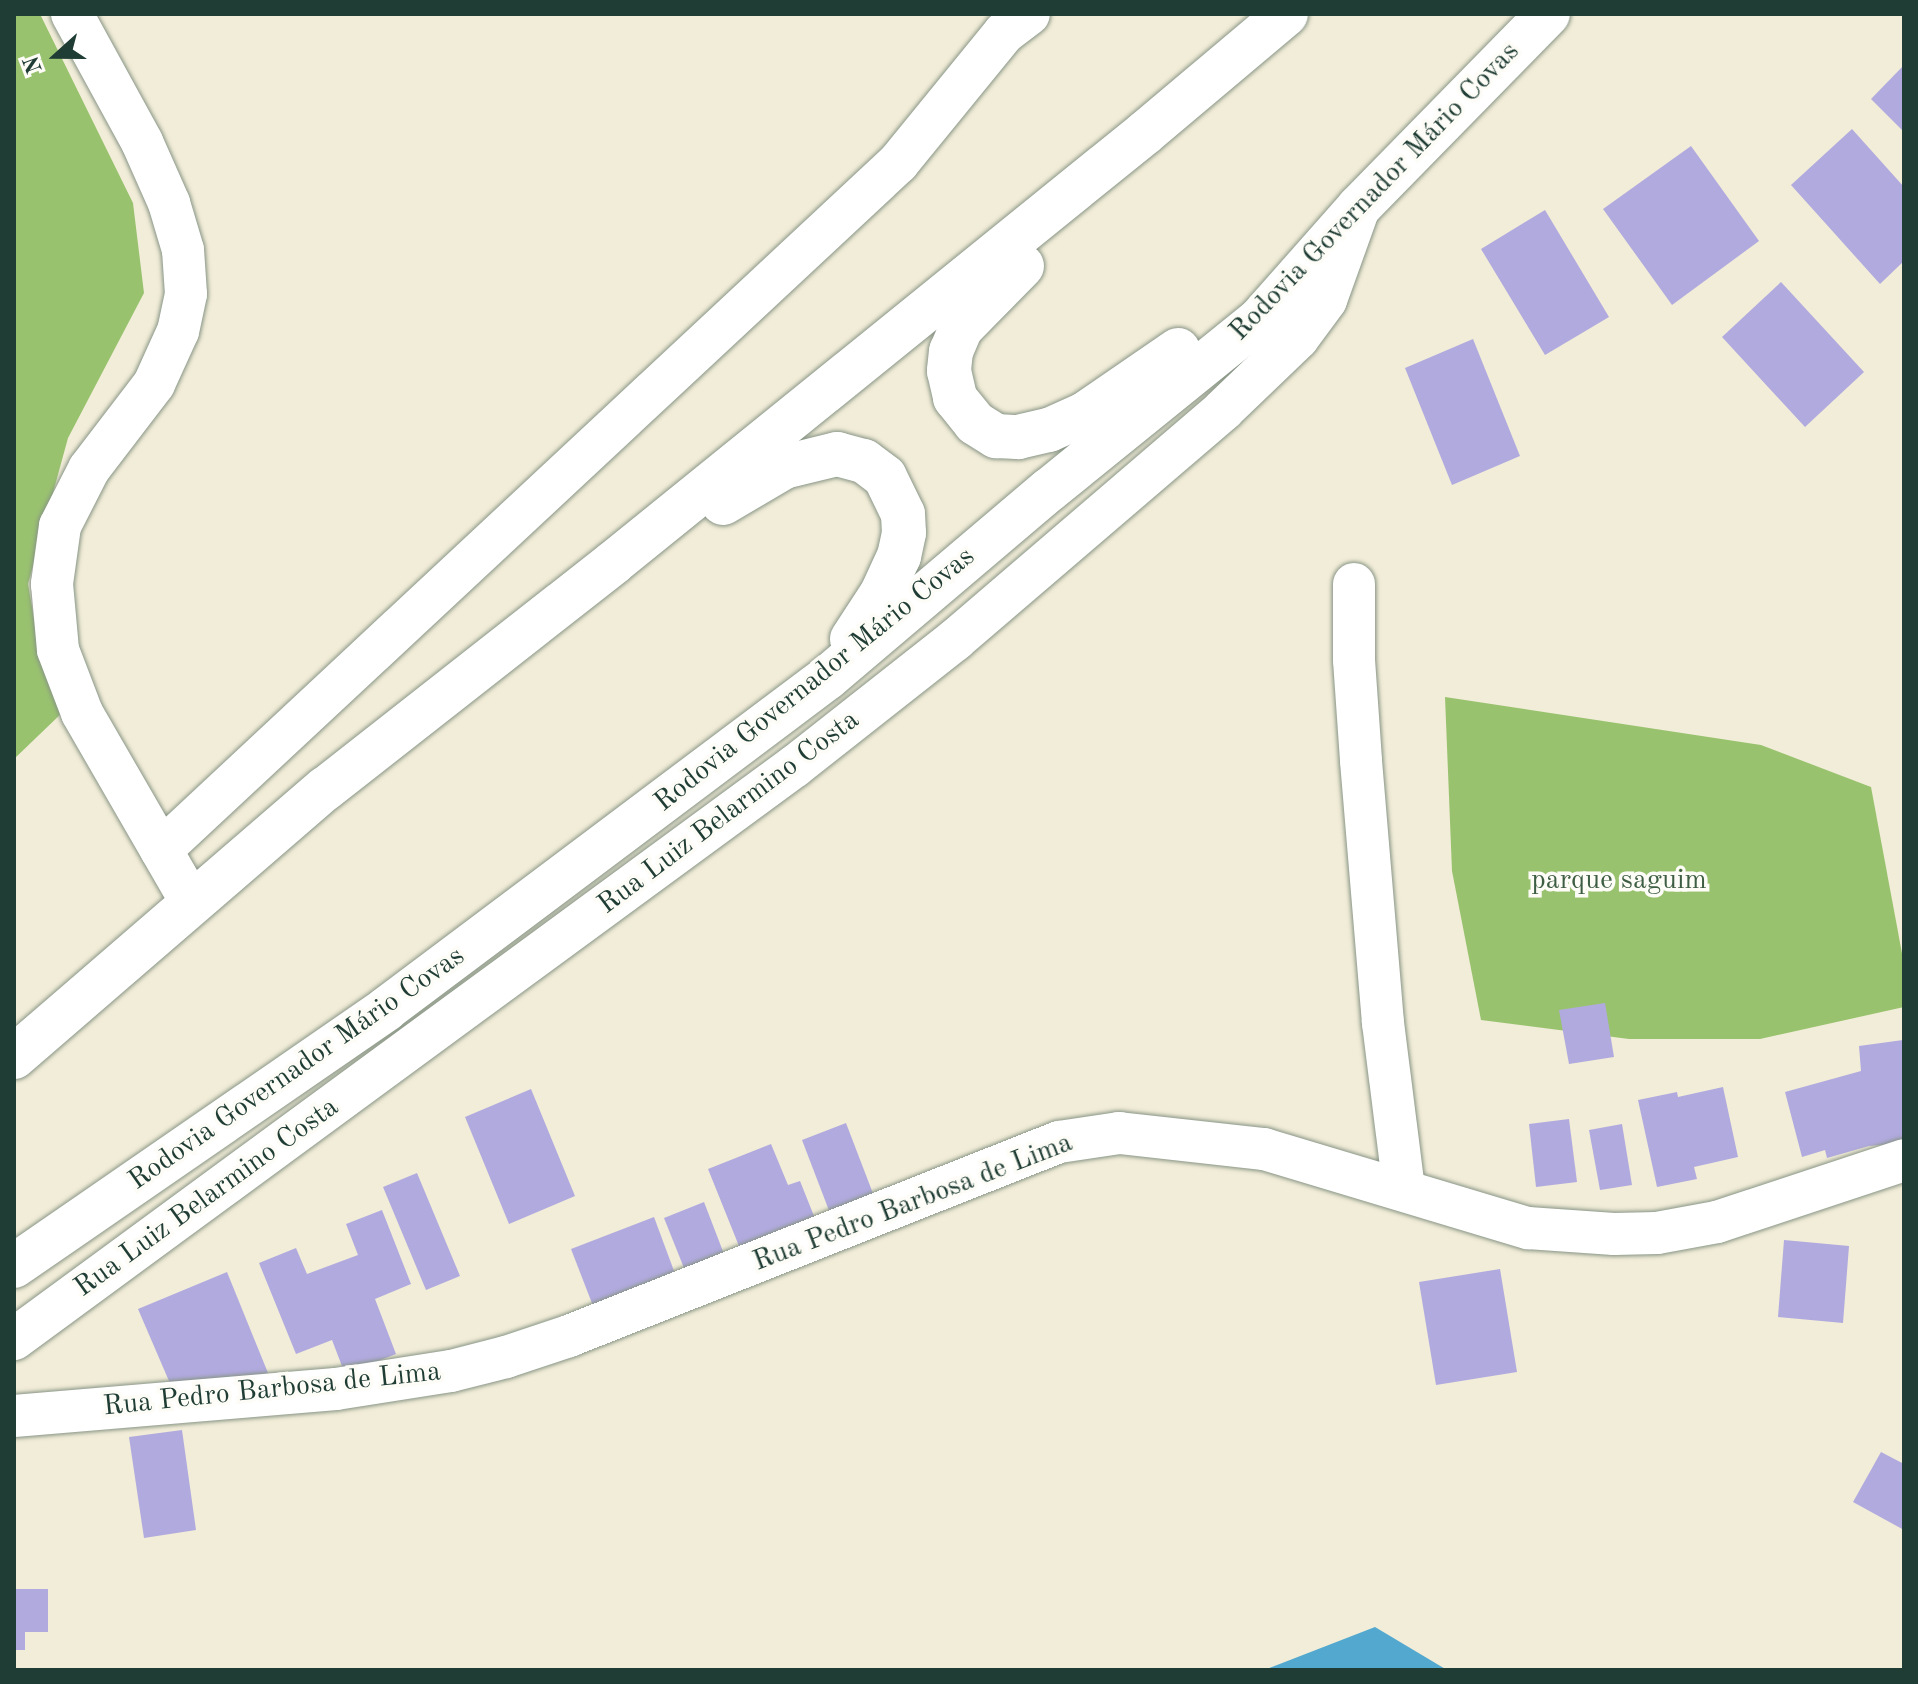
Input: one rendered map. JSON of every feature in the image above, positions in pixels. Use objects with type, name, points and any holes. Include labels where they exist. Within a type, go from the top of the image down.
[{"type":"highway","points":[[14,1057],[325,789],[613,563],[1146,132],[1286,14]]},
{"type":"highway","name":"Rodovia Governador Mário Covas","points":[[14,1266],[386,1009],[827,678],[1049,490],[1260,319],[1359,207],[1548,14]]},
{"type":"highway","points":[[1146,132],[1064,227],[961,328],[951,351],[949,371],[955,398],[975,423],[996,436],[1018,437],[1049,430],[1124,389],[1198,336],[1232,320],[1260,319]]},
{"type":"highway","points":[[613,563],[662,540],[784,467],[837,454],[864,461],[885,477],[903,514],[904,533],[899,556],[882,593],[827,678]]},
{"type":"street","points":[[72,14],[142,142],[169,203],[183,250],[186,294],[178,331],[154,384],[89,469],[60,526],[52,584],[58,650],[82,713],[191,902]]},
{"type":"street","points":[[161,850],[898,163],[1004,33],[1029,14]]},
{"type":"street","name":"Rua Luiz Belarmino Costa","points":[[14,1339],[795,766],[955,640],[1223,410],[1298,338],[1326,300],[1359,207]]},
{"type":"street","points":[[1354,584],[1354,660],[1362,776],[1383,1023],[1404,1190]]},
{"type":"street","name":"Rua Pedro Barbosa de Lima","points":[[14,1416],[336,1389],[451,1371],[506,1357],[569,1336],[1059,1142],[1119,1133],[1264,1149],[1404,1190],[1439,1204],[1528,1228],[1614,1234],[1657,1233],[1717,1222],[1904,1160]]},
{"type":"green space","points":[[14,14],[40,14],[133,203],[144,293],[68,438],[28,584],[41,659],[65,710],[14,759]]},
{"type":"green space","name":"parque saguim","points":[[1445,697],[1761,745],[1871,787],[1904,964],[1904,1007],[1760,1039],[1629,1039],[1481,1020],[1452,871]]},
{"type":"water","points":[[1375,1627],[1447,1670],[1264,1670]]},
{"type":"building","points":[[1904,65],[1904,132],[1871,99]]},
{"type":"building","points":[[1852,129],[1904,187],[1904,261],[1880,284],[1791,185]]},
{"type":"building","points":[[1691,146],[1759,241],[1672,305],[1603,209]]},
{"type":"building","points":[[1545,210],[1609,317],[1545,355],[1481,249]]},
{"type":"building","points":[[1781,282],[1864,372],[1805,427],[1722,337]]},
{"type":"building","points":[[1473,339],[1520,456],[1452,485],[1405,368]]},
{"type":"building","points":[[1605,1003],[1614,1057],[1569,1064],[1559,1010]]},
{"type":"building","points":[[1903,1040],[1904,1143],[1869,1146],[1827,1158],[1825,1150],[1802,1157],[1785,1092],[1861,1071],[1859,1046]]},
{"type":"building","points":[[1723,1087],[1738,1157],[1694,1167],[1697,1179],[1657,1187],[1638,1100],[1677,1092],[1678,1097]]},
{"type":"building","points":[[531,1089],[575,1196],[509,1224],[465,1117]]},
{"type":"building","points":[[1569,1119],[1577,1182],[1536,1187],[1529,1124]]},
{"type":"building","points":[[846,1123],[877,1204],[833,1221],[802,1140]]},
{"type":"building","points":[[1622,1124],[1632,1185],[1600,1190],[1589,1130]]},
{"type":"building","points":[[771,1144],[788,1185],[800,1181],[820,1231],[745,1261],[708,1169]]},
{"type":"building","points":[[417,1173],[460,1276],[426,1290],[383,1187]]},
{"type":"building","points":[[704,1202],[729,1267],[690,1283],[664,1218]]},
{"type":"building","points":[[382,1210],[411,1284],[375,1299],[396,1354],[345,1374],[332,1340],[296,1354],[259,1263],[296,1248],[307,1274],[358,1255],[346,1224]]},
{"type":"building","points":[[654,1217],[677,1279],[595,1311],[571,1249]]},
{"type":"building","points":[[1784,1240],[1849,1246],[1843,1323],[1778,1317]]},
{"type":"building","points":[[1500,1269],[1517,1372],[1436,1385],[1419,1282]]},
{"type":"building","points":[[227,1272],[268,1373],[218,1393],[178,1402],[138,1309]]},
{"type":"building","points":[[182,1430],[196,1530],[144,1538],[129,1437]]},
{"type":"building","points":[[1881,1452],[1904,1464],[1904,1530],[1853,1502]]},
{"type":"building","points":[[14,1589],[48,1589],[48,1632],[25,1632],[25,1650],[14,1650]]}]
